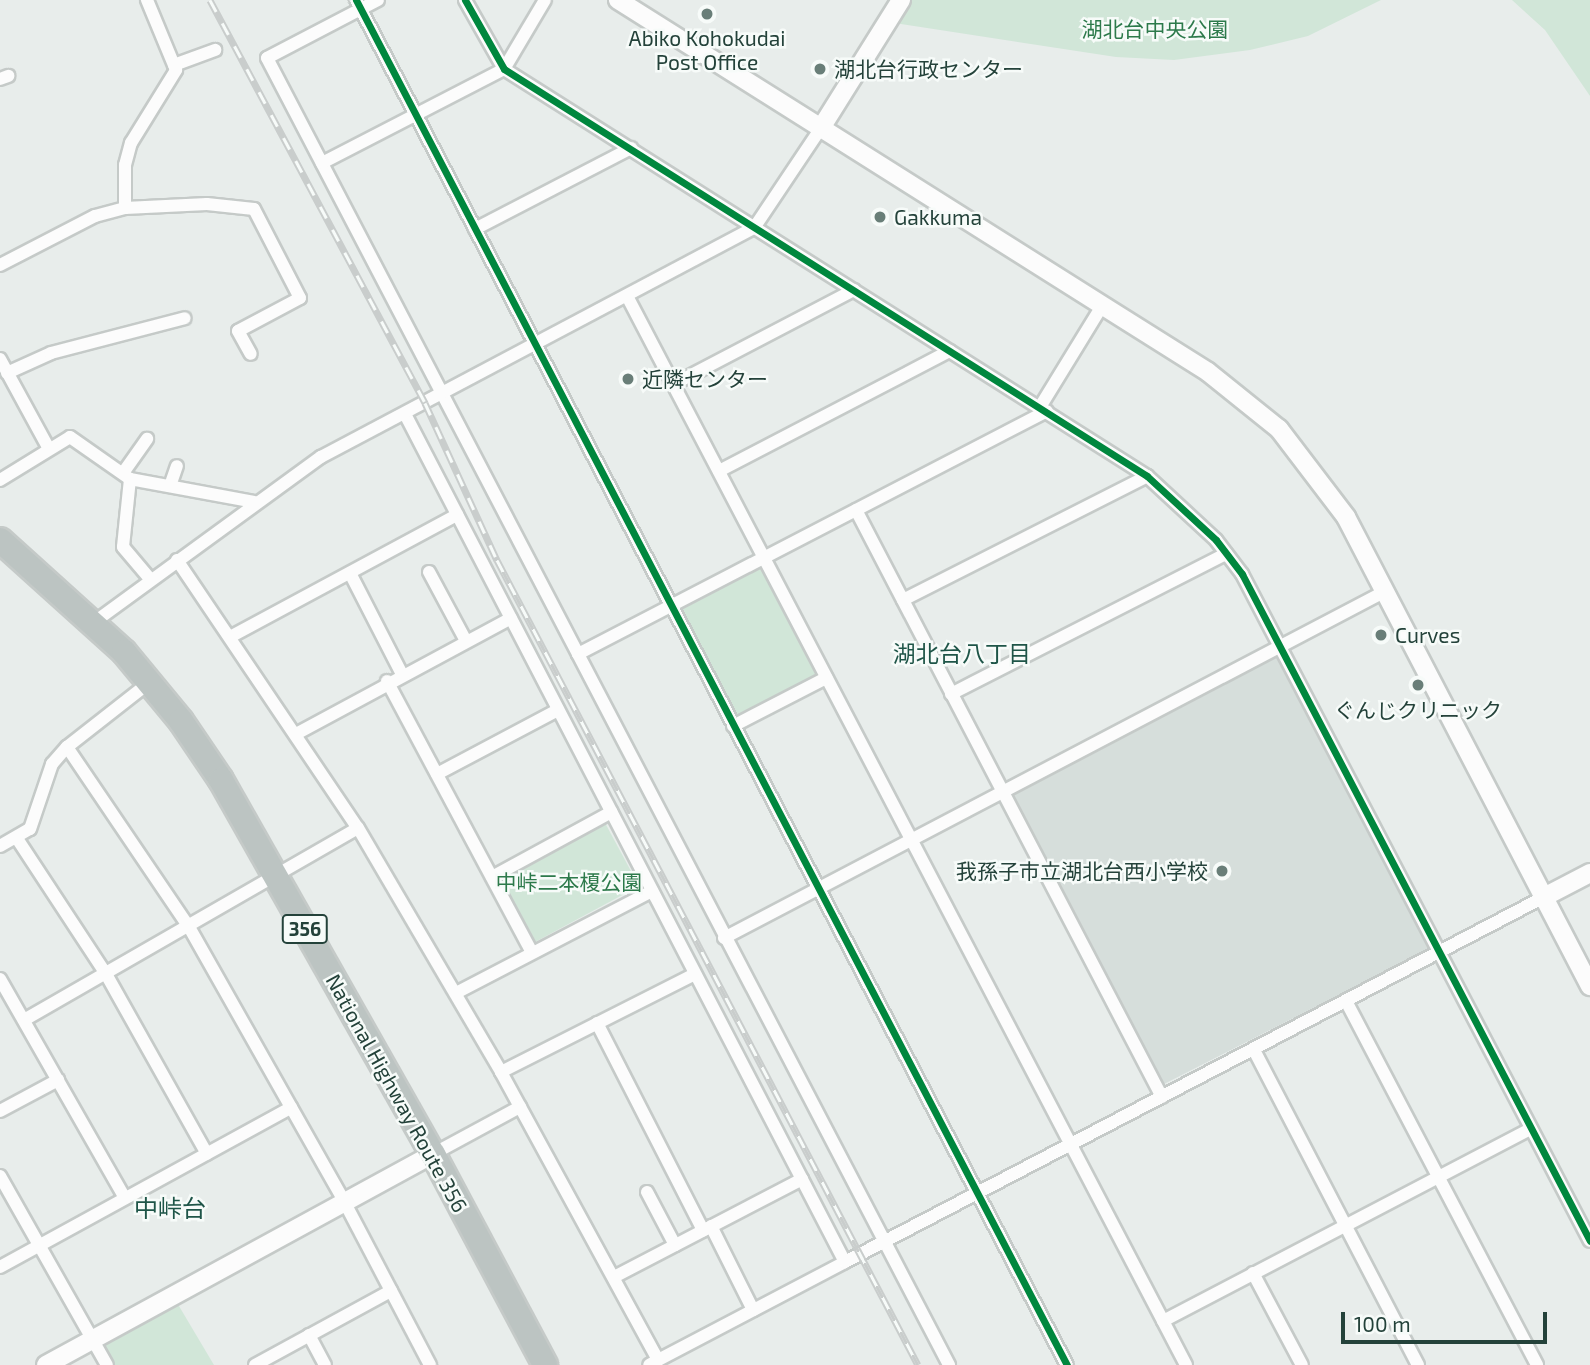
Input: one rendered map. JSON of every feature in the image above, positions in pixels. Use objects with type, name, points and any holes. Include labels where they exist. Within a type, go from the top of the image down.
[{"type":"highway","name":"National Highway Route 356","points":[[0,540],[93,623],[150,682],[221,780],[433,1154],[545,1365]]},
{"type":"street","points":[[125,208],[125,165],[131,143],[176,70],[148,0]]},
{"type":"street","points":[[378,0],[358,4],[267,58],[950,1365]]},
{"type":"street","points":[[465,0],[504,69],[1147,476],[1226,554],[1280,647],[1531,1129],[1588,1232]]},
{"type":"street","points":[[322,163],[414,113],[504,69],[545,0]]},
{"type":"street","points":[[618,0],[1208,372],[1279,429],[1339,507],[1590,986]]},
{"type":"street","points":[[93,623],[254,502],[321,457],[754,228],[821,128],[901,0]]},
{"type":"street","points":[[358,4],[1067,1365]]},
{"type":"street","points":[[174,65],[215,50]]},
{"type":"street","points":[[475,229],[631,148]]},
{"type":"street","points":[[0,265],[95,216],[125,208],[207,204],[254,209],[300,298],[238,331],[251,354]]},
{"type":"street","points":[[674,384],[854,290]]},
{"type":"street","points":[[628,296],[1186,1365]]},
{"type":"street","points":[[578,654],[856,510],[1043,409],[1102,306]]},
{"type":"street","points":[[7,373],[51,353],[186,318]]},
{"type":"street","points":[[719,471],[950,351]]},
{"type":"street","points":[[0,359],[49,449]]},
{"type":"street","points":[[405,414],[845,1262]]},
{"type":"street","points":[[0,480],[70,437],[127,476],[254,502]]},
{"type":"street","points":[[148,439],[127,476],[123,547],[151,580]]},
{"type":"street","points":[[170,486],[177,466]]},
{"type":"street","points":[[902,600],[1147,476]]},
{"type":"street","points":[[856,510],[1162,1097]]},
{"type":"street","points":[[230,637],[457,515]]},
{"type":"street","points":[[951,694],[1226,554]]},
{"type":"street","points":[[177,560],[358,828],[501,1072],[614,1277],[654,1363],[1590,873]]},
{"type":"street","points":[[429,572],[466,641]]},
{"type":"street","points":[[350,573],[402,674]]},
{"type":"street","points":[[724,937],[1384,592]]},
{"type":"street","points":[[296,734],[387,681],[510,618]]},
{"type":"street","points":[[733,726],[826,677]]},
{"type":"street","points":[[387,681],[532,952]]},
{"type":"street","points":[[0,846],[18,840],[38,816],[45,780],[67,747],[150,682]]},
{"type":"street","points":[[437,774],[558,710]]},
{"type":"street","points":[[67,747],[189,928],[345,1203],[430,1365]]},
{"type":"street","points":[[492,877],[611,812]]},
{"type":"street","points":[[24,1020],[189,928],[358,828]]},
{"type":"street","points":[[18,840],[106,974],[207,1154]]},
{"type":"street","points":[[456,993],[652,891]]},
{"type":"street","points":[[501,1072],[695,974]]},
{"type":"street","points":[[0,979],[125,1198]]},
{"type":"street","points":[[1346,1001],[1537,1365]]},
{"type":"street","points":[[597,1023],[753,1310]]},
{"type":"street","points":[[1254,1050],[1418,1365]]},
{"type":"street","points":[[0,1111],[58,1080]]},
{"type":"street","points":[[46,1365],[520,1107]]},
{"type":"street","points":[[0,1267],[291,1108]]},
{"type":"street","points":[[1163,1321],[1531,1129]]},
{"type":"street","points":[[0,1176],[107,1365]]},
{"type":"street","points":[[614,1277],[802,1179]]},
{"type":"street","points":[[647,1192],[675,1245]]},
{"type":"street","points":[[1253,1273],[1302,1365]]},
{"type":"street","points":[[255,1365],[391,1291]]},
{"type":"street","points":[[310,1335],[325,1365]]},
{"type":"shaded area","name":"我孫子市立湖北台西小学校","points":[[1277,655],[1431,948],[1164,1084],[1012,794]]},
{"type":"green space","name":"湖北台中央公園","points":[[901,0],[1381,0],[1308,36],[1250,50],[1174,60],[1116,57],[888,22]]},
{"type":"green space","points":[[1512,0],[1590,0],[1590,96],[1545,30]]},
{"type":"green space","points":[[764,558],[826,678],[733,726],[671,606]]},
{"type":"green space","name":"中峠二本榎公園","points":[[604,821],[639,886],[535,942],[500,878]]},
{"type":"green space","points":[[173,1296],[214,1365],[107,1365],[92,1340]]},
{"type":"railway","points":[[210,0],[425,403],[497,560],[918,1365]]},
{"type":"cycle path","points":[[356,0],[1067,1365]]},
{"type":"cycle path","points":[[465,0],[504,69],[1147,476],[1216,540],[1242,574],[1590,1241]]},
{"type":"place","name":"Abiko Kohokudai Post Office","points":[[707,14]]},
{"type":"place","name":"湖北台行政センター","points":[[820,69]]},
{"type":"place","name":"Gakkuma","points":[[880,217]]},
{"type":"place","name":"近隣センター","points":[[628,379]]},
{"type":"place","name":"Curves","points":[[1381,635]]},
{"type":"place","name":"ぐんじクリニック","points":[[1418,685]]},
{"type":"place","name":"我孫子市立湖北台西小学校","points":[[1222,871]]},
{"type":"district","name":"湖北台八丁目","points":[[962,653]]},
{"type":"district","name":"中峠台","points":[[170,1208]]}]
